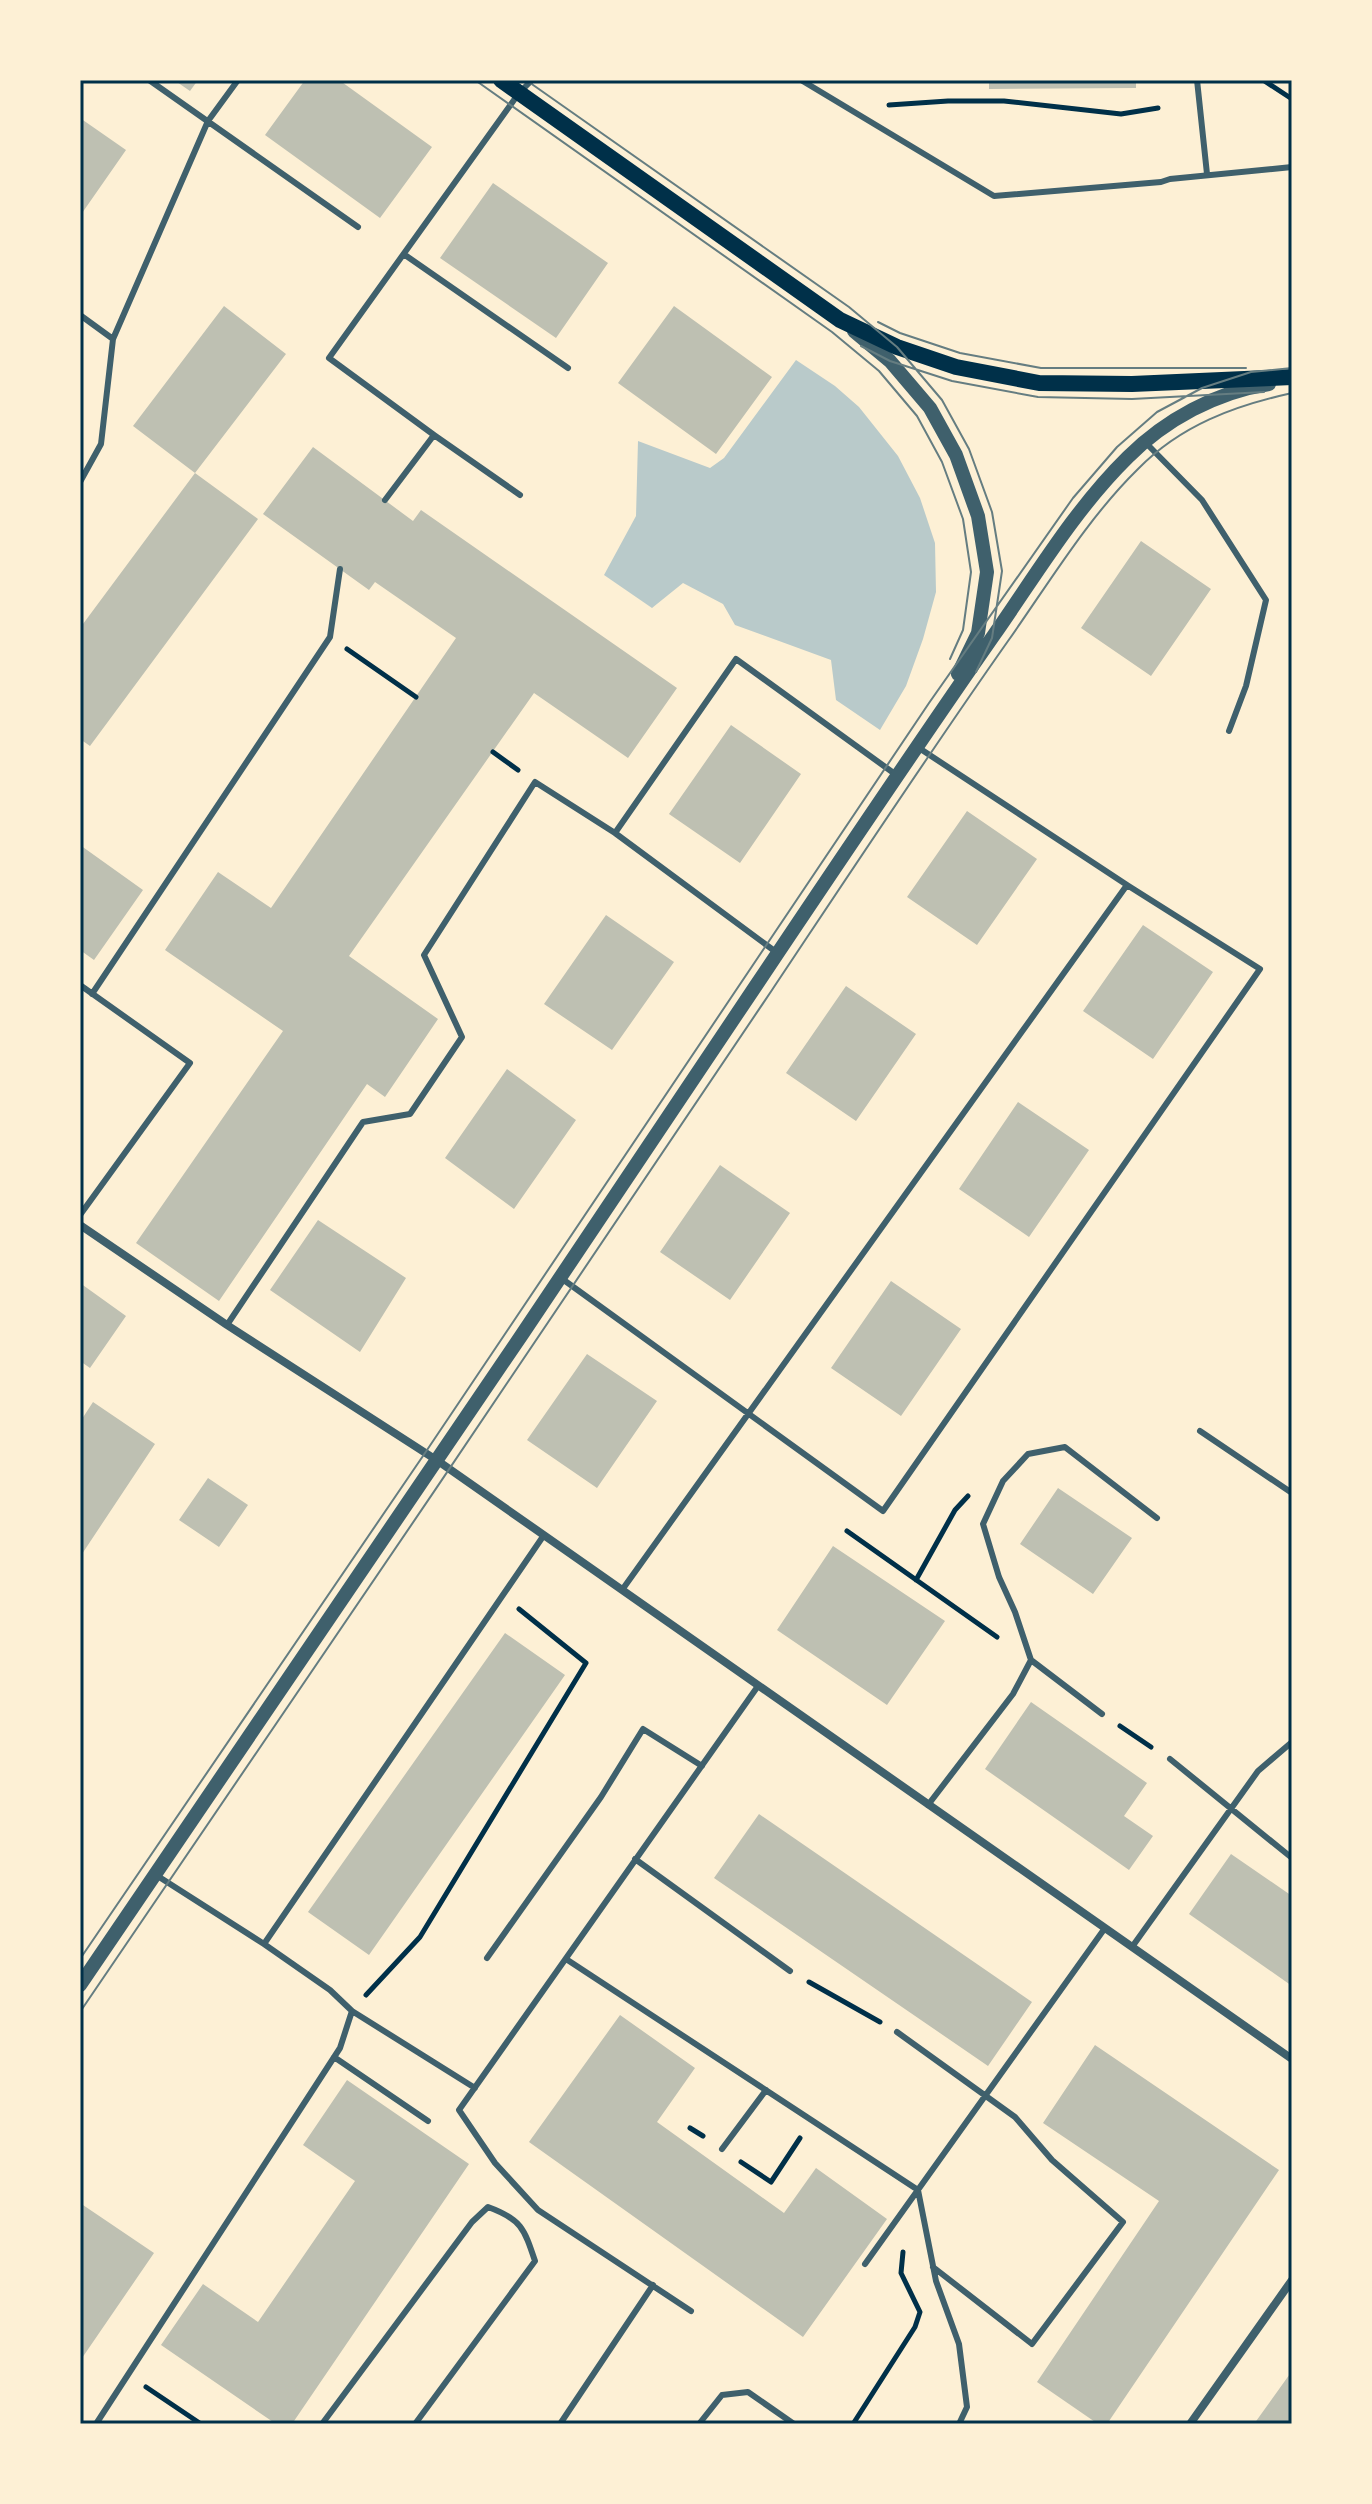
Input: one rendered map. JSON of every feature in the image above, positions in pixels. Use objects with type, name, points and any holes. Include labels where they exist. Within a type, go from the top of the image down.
[{"type":"main road","points":[[501,80],[840,320],[897,347],[956,367],[1039,383],[1132,384],[1292,379]]},
{"type":"street","points":[[840,320],[890,361],[930,408],[956,455],[978,516],[987,572],[978,633],[941,711]]},
{"type":"street","points":[[80,1985],[438,1461],[941,711],[1084,507],[1127,457],[1165,425],[1208,402],[1254,386],[1292,379]]},
{"type":"street","points":[[80,1225],[227,1325],[438,1461],[1292,2059]]},
{"type":"street","points":[[1190,2424],[1292,2280]]},
{"type":"lane","points":[[149,80],[358,227]]},
{"type":"lane","points":[[80,482],[101,444],[113,339],[208,121],[238,80]]},
{"type":"lane","points":[[520,495],[329,358],[519,93],[532,80]]},
{"type":"lane","points":[[801,80],[994,196],[1292,167]]},
{"type":"lane","points":[[1197,80],[1207,174]]},
{"type":"lane","points":[[405,255],[568,368]]},
{"type":"lane","points":[[80,315],[113,339]]},
{"type":"lane","points":[[385,500],[434,435]]},
{"type":"lane","points":[[1145,442],[1202,500],[1266,600],[1246,686],[1229,731]]},
{"type":"lane","points":[[92,994],[330,637],[340,569]]},
{"type":"lane","points":[[615,833],[736,659],[898,777]]},
{"type":"lane","points":[[561,1278],[883,1511],[1260,969],[917,747]]},
{"type":"lane","points":[[227,1325],[363,1122],[410,1114],[462,1037],[424,955],[535,782],[615,833],[778,953]]},
{"type":"lane","points":[[622,1590],[1127,885]]},
{"type":"lane","points":[[80,985],[190,1063],[80,1215]]},
{"type":"lane","points":[[1200,1431],[1292,1493]]},
{"type":"lane","points":[[1102,1714],[1031,1660],[999,1577],[983,1524],[1003,1481],[1028,1454],[1065,1447],[1157,1518]]},
{"type":"lane","points":[[264,1944],[544,1535]]},
{"type":"lane","points":[[928,1805],[1013,1694],[1031,1660]]},
{"type":"lane","points":[[691,2311],[538,2210],[495,2163],[459,2110],[758,1686]]},
{"type":"lane","points":[[487,1958],[601,1797],[643,1729],[702,1766]]},
{"type":"lane","points":[[1132,1947],[1258,1771],[1292,1742]]},
{"type":"lane","points":[[1170,1759],[1292,1858]]},
{"type":"lane","points":[[635,1859],[790,1971]]},
{"type":"lane","points":[[156,1874],[330,1990],[352,2011],[475,2088]]},
{"type":"lane","points":[[865,2264],[1105,1928]]},
{"type":"lane","points":[[566,1959],[918,2190],[936,2281],[959,2344],[967,2407],[959,2424]]},
{"type":"lane","points":[[96,2424],[340,2048],[352,2011]]},
{"type":"lane","points":[[897,2032],[1015,2117],[1052,2160],[1123,2222],[1032,2344],[933,2267]]},
{"type":"lane","points":[[334,2057],[428,2121]]},
{"type":"lane","points":[[722,2149],[766,2090]]},
{"type":"lane","points":[[322,2424],[472,2222],[488,2207],[512,2216],[527,2237],[535,2261],[415,2424]]},
{"type":"lane","points":[[560,2424],[653,2285]]},
{"type":"lane","points":[[699,2424],[722,2395],[748,2392],[794,2424]]},
{"type":"path","points":[[1263,80],[1292,99]]},
{"type":"path","points":[[884,106],[1004,101],[1121,114],[1158,108]]},
{"type":"path","points":[[330,637],[416,697]]},
{"type":"path","points":[[916,1580],[955,1510],[980,1483],[995,1497]]},
{"type":"path","points":[[847,1531],[1031,1660]]},
{"type":"path","points":[[352,2011],[420,1937],[586,1663],[502,1596]]},
{"type":"path","points":[[1102,1714],[1170,1759]]},
{"type":"path","points":[[790,1971],[897,2032]]},
{"type":"path","points":[[690,2128],[771,2182],[812,2120]]},
{"type":"path","points":[[853,2424],[915,2327],[920,2312],[901,2273],[903,2244]]},
{"type":"path","points":[[128,2375],[201,2424]]},
{"type":"shaded area","points":[[796,360],[835,386],[859,407],[898,456],[920,498],[935,543],[936,592],[923,639],[906,686],[880,730],[836,700],[831,660],[735,625],[723,604],[683,583],[652,608],[604,575],[636,516],[638,441],[710,468],[724,458]]},
{"type":"building","points":[[174,80],[198,80],[190,91]]},
{"type":"building","points":[[305,80],[339,80],[432,147],[380,218],[265,135]]},
{"type":"building","points":[[989,80],[1136,80],[1136,88],[989,89]]},
{"type":"building","points":[[80,118],[126,150],[80,216]]},
{"type":"building","points":[[493,183],[608,263],[556,338],[440,258]]},
{"type":"building","points":[[224,306],[286,354],[195,473],[133,426]]},
{"type":"building","points":[[674,306],[772,377],[716,454],[618,383]]},
{"type":"building","points":[[313,447],[413,521],[421,510],[677,688],[628,758],[534,693],[349,956],[438,1019],[385,1097],[367,1084],[219,1301],[136,1243],[283,1031],[165,950],[218,872],[271,908],[456,638],[375,582],[369,590],[263,514]]},
{"type":"building","points":[[195,473],[258,519],[90,746],[80,739],[80,628]]},
{"type":"building","points":[[1141,541],[1211,589],[1151,676],[1081,628]]},
{"type":"building","points":[[731,725],[801,774],[740,863],[669,814]]},
{"type":"building","points":[[967,811],[1037,859],[977,945],[907,897]]},
{"type":"building","points":[[80,845],[143,890],[94,960],[80,950]]},
{"type":"building","points":[[606,915],[674,962],[612,1050],[544,1004]]},
{"type":"building","points":[[1143,925],[1213,972],[1153,1059],[1083,1011]]},
{"type":"building","points":[[846,986],[916,1034],[856,1121],[786,1073]]},
{"type":"building","points":[[507,1069],[576,1120],[514,1209],[445,1158]]},
{"type":"building","points":[[1018,1102],[1089,1150],[1029,1237],[959,1189]]},
{"type":"building","points":[[720,1165],[790,1213],[730,1300],[660,1252]]},
{"type":"building","points":[[318,1220],[406,1278],[360,1352],[270,1290]]},
{"type":"building","points":[[891,1281],[961,1329],[901,1416],[831,1368]]},
{"type":"building","points":[[80,1283],[126,1316],[90,1368],[80,1361]]},
{"type":"building","points":[[587,1354],[657,1401],[597,1488],[527,1440]]},
{"type":"building","points":[[93,1402],[155,1444],[80,1557],[80,1422]]},
{"type":"building","points":[[208,1478],[248,1505],[219,1547],[179,1520]]},
{"type":"building","points":[[1058,1488],[1132,1538],[1093,1594],[1020,1544]]},
{"type":"building","points":[[833,1546],[945,1621],[887,1705],[777,1630]]},
{"type":"building","points":[[505,1633],[565,1675],[369,1955],[308,1912]]},
{"type":"building","points":[[1031,1702],[1147,1783],[1124,1816],[1153,1836],[1129,1870],[985,1769]]},
{"type":"building","points":[[759,1814],[1032,2002],[988,2066],[714,1878]]},
{"type":"building","points":[[1231,1854],[1292,1896],[1292,1986],[1189,1914]]},
{"type":"building","points":[[620,2015],[695,2068],[657,2122],[784,2213],[816,2168],[887,2219],[803,2337],[529,2142]]},
{"type":"building","points":[[1095,2045],[1279,2170],[1107,2424],[1098,2424],[1037,2382],[1159,2201],[1043,2123]]},
{"type":"building","points":[[347,2080],[469,2164],[292,2424],[276,2424],[161,2345],[203,2284],[258,2322],[355,2181],[303,2145]]},
{"type":"building","points":[[80,2203],[154,2253],[80,2361]]},
{"type":"building","points":[[1292,2371],[1292,2424],[1254,2424]]},
{"type":"tram line","points":[[475,80],[832,332],[879,371],[917,416],[942,462],[963,519],[971,572],[963,630],[950,659]]},
{"type":"tram line","points":[[526,80],[849,307],[897,347],[942,400],[969,449],[992,512],[1002,571],[992,638],[976,672]]},
{"type":"tram line","points":[[878,322],[900,333],[960,353],[1041,368],[1246,368]]},
{"type":"tram line","points":[[861,346],[890,361],[952,381],[1038,397],[1132,399],[1264,392]]},
{"type":"tram line","points":[[80,1959],[425,1453],[929,703],[1073,498],[1117,447],[1157,412],[1202,388],[1251,372],[1292,368]]},
{"type":"tram line","points":[[80,2012],[514,1374],[918,771],[1085,530],[1119,488],[1172,440],[1229,411],[1292,393]]}]
